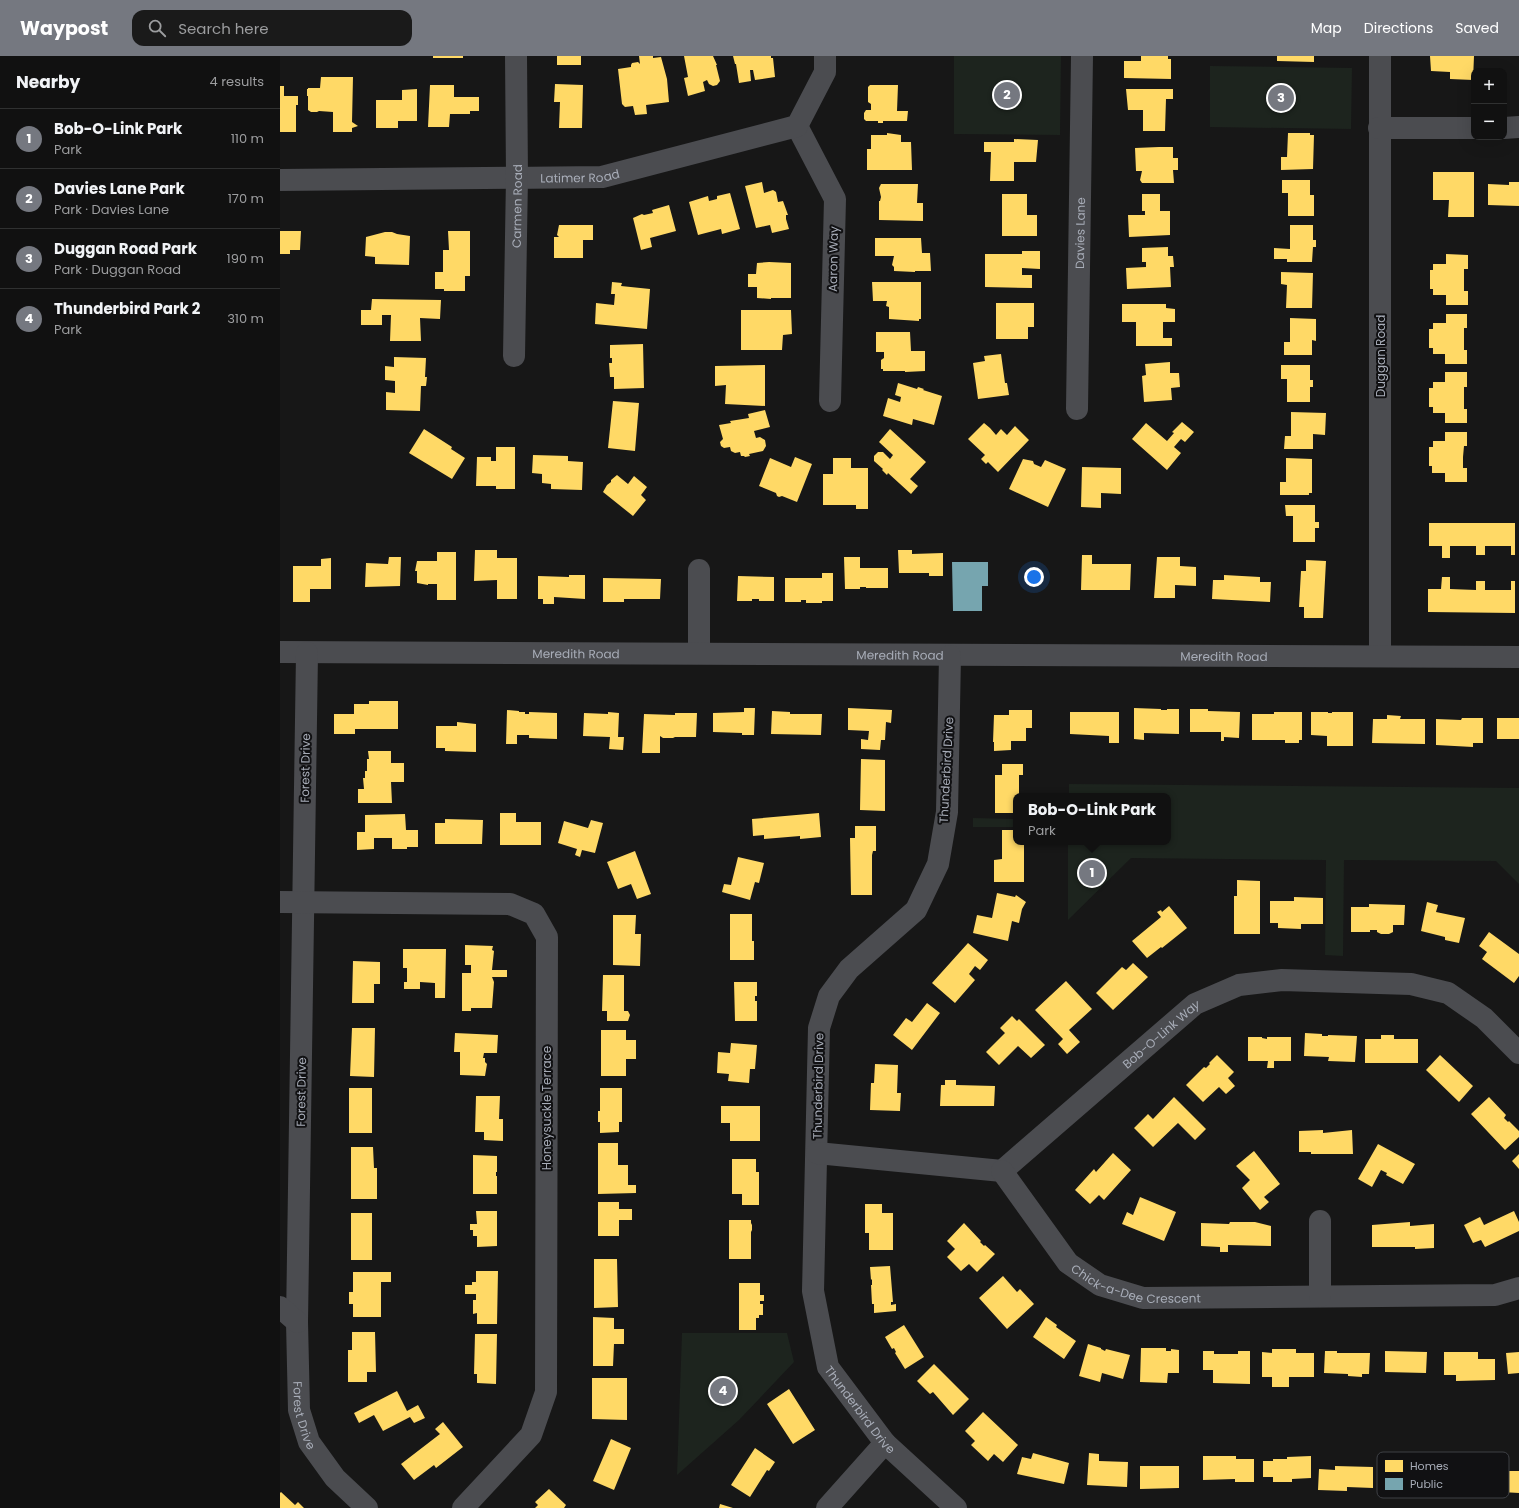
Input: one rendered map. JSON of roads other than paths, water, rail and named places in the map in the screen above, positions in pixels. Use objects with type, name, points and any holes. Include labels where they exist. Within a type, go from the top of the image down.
[{"type":"street","name":"Carmen Road","points":[[514,356],[517,178],[516,56]]},
{"type":"street","points":[[797,126],[825,72],[826,56]]},
{"type":"street","name":"Davies Lane","points":[[1077,409],[1082,56]]},
{"type":"street","name":"Duggan Road","points":[[1380,56],[1380,656]]},
{"type":"street","name":"Latimer Road","points":[[280,180],[602,176],[797,126]]},
{"type":"street","name":"Aaron Way","points":[[797,126],[835,199],[830,401]]},
{"type":"street","points":[[1507,128],[1519,127]]},
{"type":"street","points":[[1380,128],[1471,128]]},
{"type":"street","points":[[699,570],[699,653]]},
{"type":"street","name":"Meredith Road","points":[[280,652],[699,653],[950,656],[1519,657]]},
{"type":"street","name":"Forest Drive","points":[[307,653],[297,1322],[299,1410],[309,1442],[335,1478],[367,1508]]},
{"type":"street","name":"Thunderbird Drive","points":[[950,656],[947,812],[938,864],[916,910],[849,969],[829,996],[819,1028],[813,1290],[828,1368],[885,1443],[956,1508]]},
{"type":"street","name":"Honeysuckle Terrace","points":[[280,902],[510,904],[534,914],[547,937],[546,1392],[532,1435],[463,1508]]},
{"type":"street","name":"Bob-O-Link Way","points":[[1002,1171],[1195,1004],[1239,985],[1282,980],[1411,984],[1448,993],[1484,1018],[1519,1053]]},
{"type":"street","points":[[817,1153],[1002,1171]]},
{"type":"street","name":"Chick-a-Dee Crescent","points":[[1002,1171],[1068,1263],[1100,1286],[1143,1298],[1495,1295],[1519,1288]]},
{"type":"street","points":[[1320,1221],[1320,1296]]},
{"type":"street","points":[[280,1307],[297,1322]]},
{"type":"street","points":[[827,1508],[885,1443]]},
{"type":"place","name":"Davies Lane Park","points":[[1007,95]]},
{"type":"place","name":"Duggan Road Park","points":[[1281,98]]},
{"type":"place","name":"Bob-O-Link Park","points":[[1092,873]]},
{"type":"place","name":"Thunderbird Park 2","points":[[723,1391]]}]
